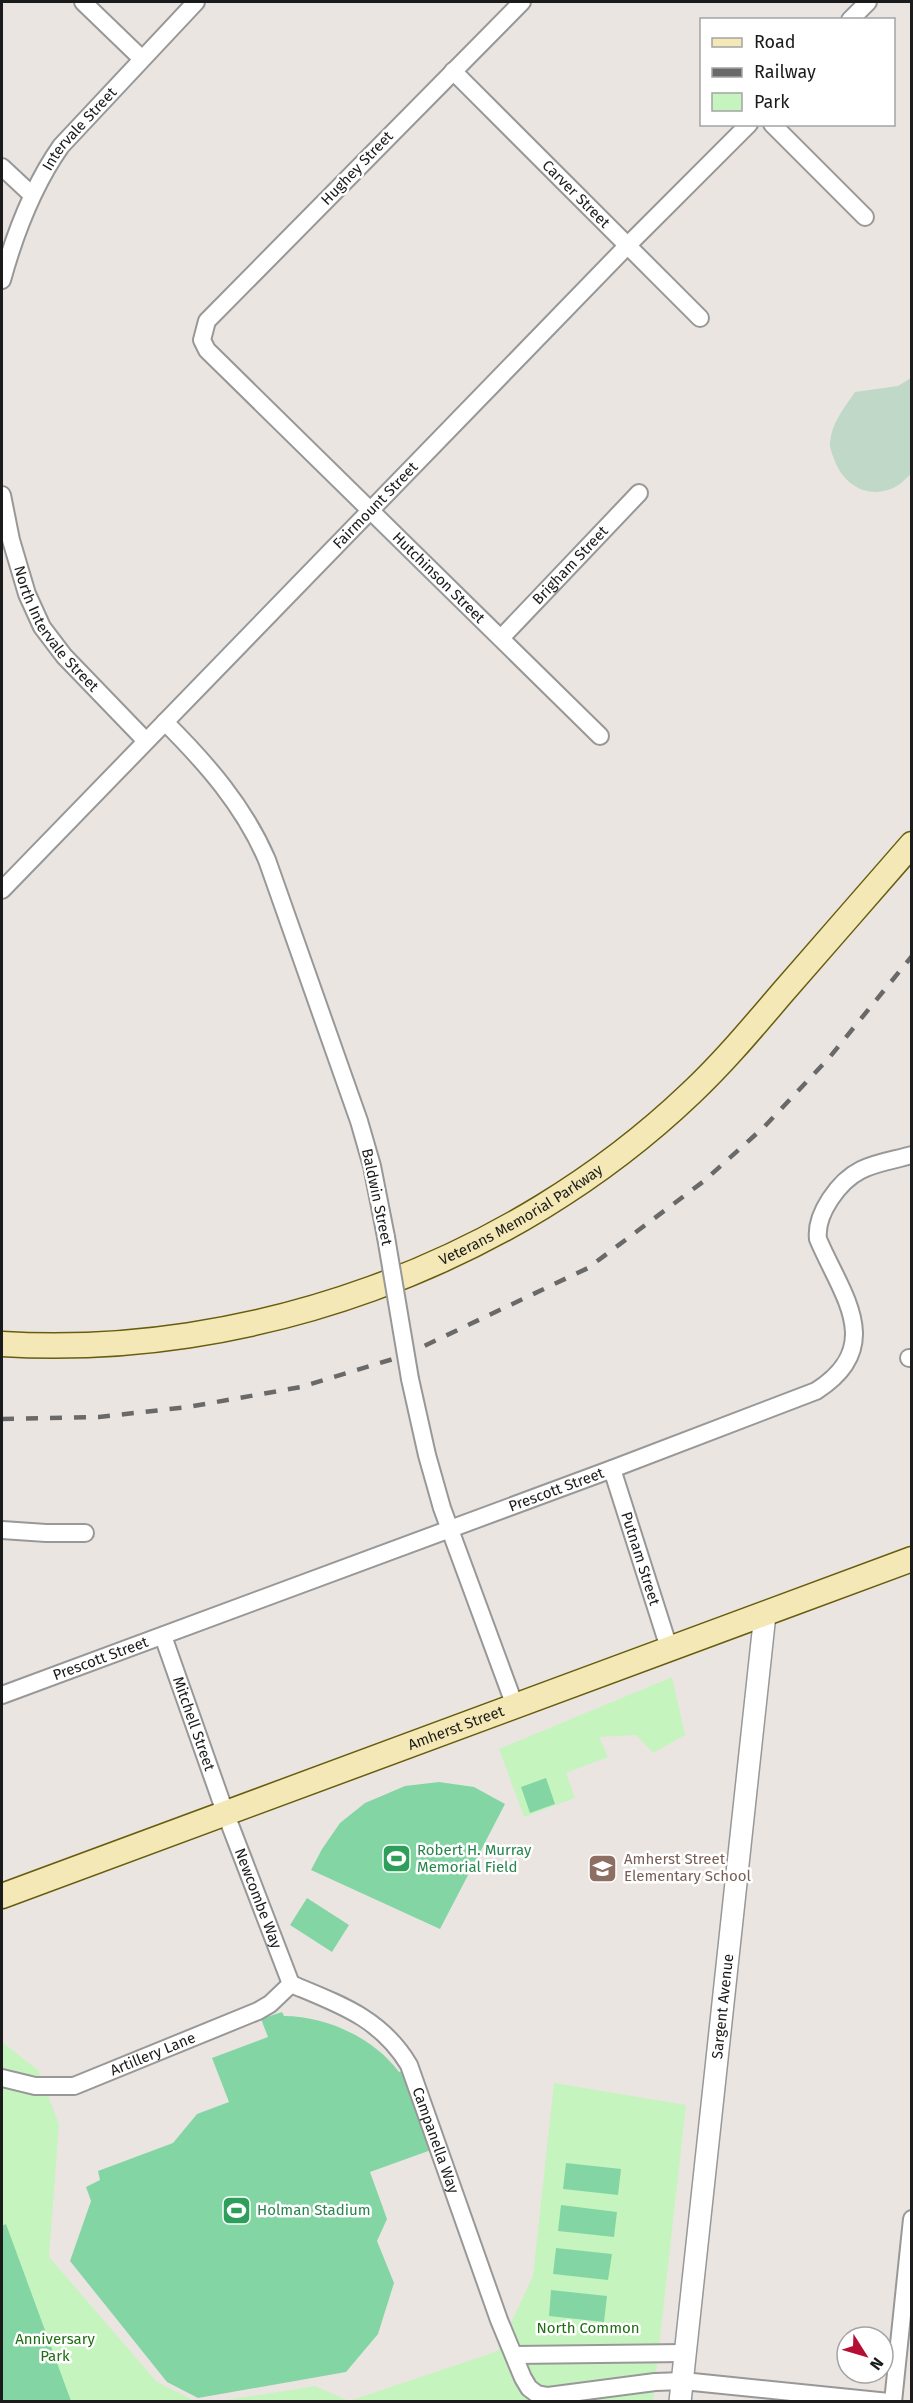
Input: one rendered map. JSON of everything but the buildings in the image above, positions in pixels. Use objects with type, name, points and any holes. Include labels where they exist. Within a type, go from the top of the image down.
[{"type":"main road","name":"Veterans Memorial Parkway","points":[[2,1344],[61,1346],[122,1342],[194,1334],[249,1324],[307,1309],[379,1286],[495,1234],[603,1165],[656,1124],[691,1093],[755,1024],[912,844]]},
{"type":"main road","name":"Amherst Street","points":[[2,1892],[912,1560]]},
{"type":"street","points":[[83,2],[141,58]]},
{"type":"street","name":"Intervale Street","points":[[2,280],[5,256],[46,167],[61,146],[141,58],[196,2]]},
{"type":"street","name":"Hughey Street","points":[[202,340],[207,321],[522,2]]},
{"type":"street","points":[[852,18],[868,2]]},
{"type":"street","name":"Carver Street","points":[[453,71],[700,318]]},
{"type":"street","name":"Fairmount Street","points":[[2,890],[627,246],[747,126]]},
{"type":"street","points":[[774,126],[865,217]]},
{"type":"street","points":[[2,166],[32,195]]},
{"type":"street","name":"Hutchinson Street","points":[[202,340],[207,350],[502,637],[600,736]]},
{"type":"street","name":"Brigham Street","points":[[502,637],[639,493]]},
{"type":"street","name":"North Intervale Street","points":[[2,495],[11,540],[27,594],[42,627],[64,656],[146,741]]},
{"type":"street","name":"Baldwin Street","points":[[165,722],[197,754],[228,792],[256,835],[267,860],[359,1121],[372,1166],[410,1379],[427,1455],[450,1528],[515,1706]]},
{"type":"street","name":"Prescott Street","points":[[2,1695],[816,1391],[835,1376],[844,1363],[851,1348],[854,1333],[854,1319],[843,1286],[818,1239],[817,1229],[820,1216],[824,1208],[851,1177],[873,1165],[912,1155]]},
{"type":"street","name":"Putnam Street","points":[[612,1469],[669,1648]]},
{"type":"street","points":[[2,1530],[85,1533]]},
{"type":"street","name":"Sargent Avenue","points":[[682,2391],[765,1614]]},
{"type":"street","name":"Mitchell Street","points":[[163,1636],[225,1812]]},
{"type":"street","name":"Newcombe Way","points":[[225,1812],[291,1984]]},
{"type":"street","name":"Artillery Lane","points":[[2,2078],[35,2086],[74,2086],[258,2012],[291,1984]]},
{"type":"street","name":"Campanella Way","points":[[291,1984],[353,2010],[381,2030],[401,2051],[409,2065],[499,2320],[529,2388],[537,2394],[548,2396],[655,2382],[682,2391],[891,2402]]},
{"type":"street","points":[[891,2402],[912,2219]]},
{"type":"street","points":[[514,2355],[685,2353]]},
{"type":"green space","points":[[911,378],[911,474],[899,485],[888,490],[870,492],[861,489],[847,480],[833,456],[830,442],[836,421],[855,392],[898,386]]},
{"type":"green space","points":[[672,1677],[685,1735],[653,1753],[636,1735],[599,1737],[608,1757],[566,1773],[575,1798],[524,1817],[499,1749]]},
{"type":"green space","points":[[546,1778],[555,1804],[530,1813],[521,1787]]},
{"type":"green space","name":"Robert H. Murray Memorial Field","points":[[439,1782],[474,1787],[505,1804],[440,1929],[311,1870],[340,1823],[365,1803],[405,1786]]},
{"type":"green space","points":[[307,1898],[349,1925],[332,1952],[290,1925]]},
{"type":"green space","name":"Holman Stadium","points":[[282,2012],[284,2016],[316,2020],[348,2031],[376,2049],[399,2072],[403,2071],[431,2150],[370,2172],[387,2219],[377,2241],[394,2283],[378,2334],[346,2372],[198,2398],[167,2382],[70,2261],[91,2201],[86,2187],[100,2180],[98,2171],[173,2143],[197,2114],[229,2102],[212,2058],[268,2037],[261,2019]]},
{"type":"green space","name":"Anniversary Park","points":[[2,2042],[38,2070],[59,2124],[49,2257],[157,2382],[195,2401],[2,2401]]},
{"type":"green space","name":"North Common","points":[[554,2083],[686,2105],[653,2401],[214,2402],[315,2386],[349,2401],[498,2351],[533,2276]]},
{"type":"green space","points":[[566,2163],[621,2169],[618,2195],[563,2189]]},
{"type":"green space","points":[[561,2205],[617,2212],[614,2237],[558,2231]]},
{"type":"green space","points":[[6,2224],[71,2401],[2,2401],[2,2226]]},
{"type":"green space","points":[[556,2248],[612,2254],[608,2280],[553,2274]]},
{"type":"green space","points":[[551,2290],[607,2296],[604,2322],[549,2316]]},
{"type":"railway","points":[[2,1419],[99,1417],[188,1407],[301,1387],[403,1356],[588,1268],[704,1181],[764,1127],[829,1058],[912,956]]},
{"type":"place","name":"Robert H. Murray Memorial Field","points":[[396,1859]]},
{"type":"place","name":"Amherst Street Elementary School","points":[[603,1868]]},
{"type":"place","name":"Holman Stadium","points":[[236,2210]]}]
